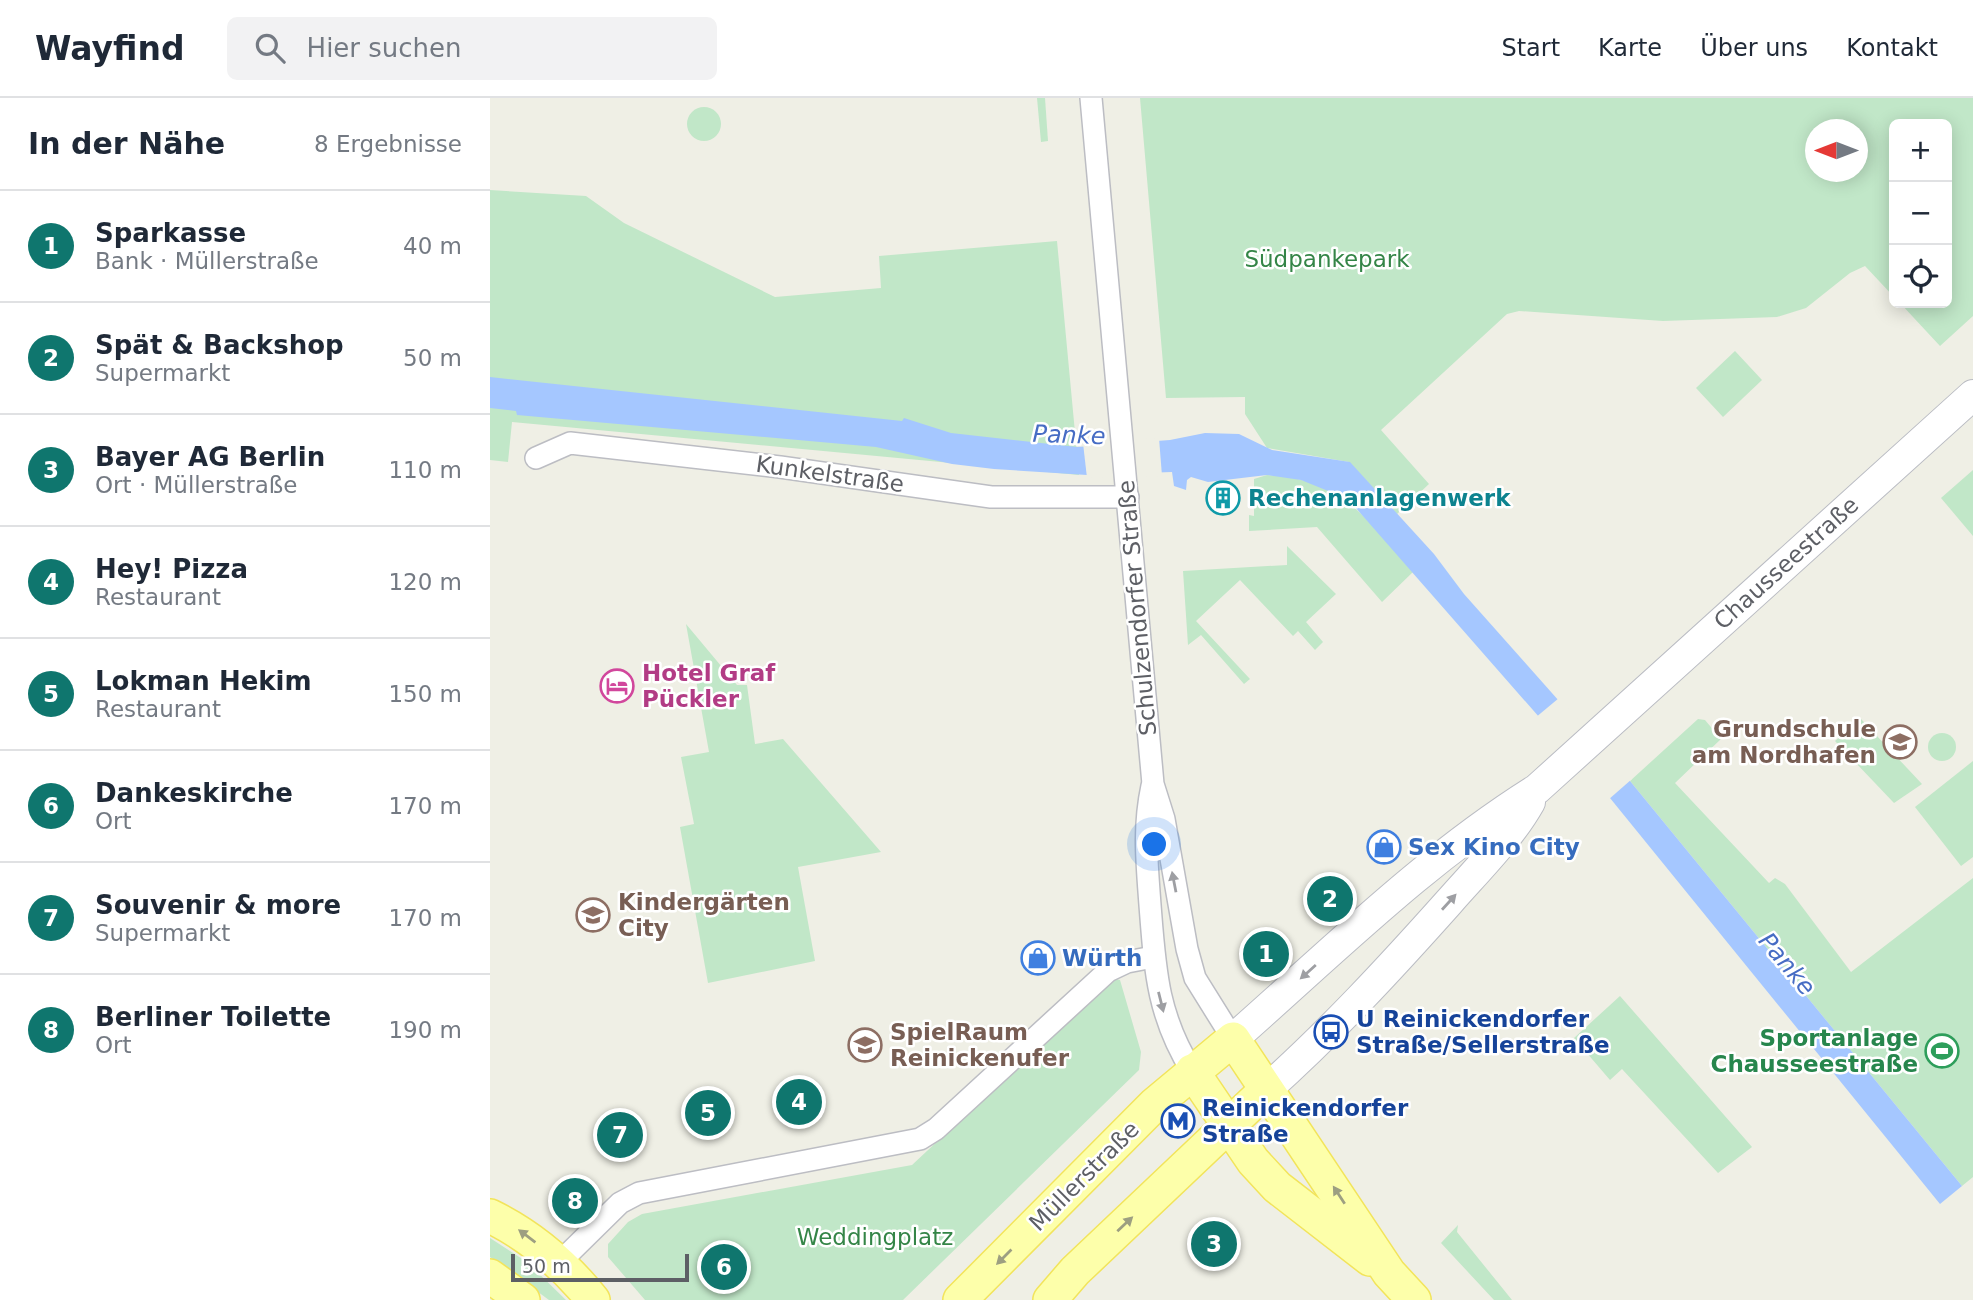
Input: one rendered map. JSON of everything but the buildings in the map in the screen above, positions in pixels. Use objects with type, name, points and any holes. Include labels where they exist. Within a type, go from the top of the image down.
[{"type":"main road","name":"Chausseestraße","points":[[1584,747],[1972,399]]},
{"type":"main road","name":"Müllerstraße","points":[[960,1300],[1192,1071],[1233,1039],[1379,908],[1506,809],[1537,789],[1584,747]]},
{"type":"main road","name":"Müllerstraße","points":[[1050,1300],[1075,1271],[1331,1031],[1500,844],[1537,789]]},
{"type":"main road","points":[[1233,1039],[1389,1273],[1414,1300]]},
{"type":"main road","points":[[1192,1071],[1253,1161],[1277,1187],[1389,1273]]},
{"type":"main road","points":[[490,1216],[517,1229],[559,1263],[593,1300]]},
{"type":"street","name":"Schulzendorfer Straße","points":[[1091,98],[1153,784],[1164,819],[1195,978],[1233,1039]]},
{"type":"street","name":"Kunkelstraße","points":[[536,458],[570,443],[780,467],[991,497],[1127,489]]},
{"type":"street","name":"Schulzendorfer Straße","points":[[1153,784],[1145,820],[1153,957],[1166,1019],[1175,1044],[1192,1071]]},
{"type":"street","points":[[559,1263],[620,1203],[639,1193],[920,1139],[936,1129],[1108,971],[1127,962],[1153,957]]},
{"type":"green space","points":[[1037,98],[1045,98],[1048,141],[1041,142]]},
{"type":"green space","name":"Südpankepark","points":[[1140,98],[1973,98],[1973,316],[1940,346],[1905,308],[1952,308],[1952,119],[1889,119],[1889,292],[1865,266],[1850,273],[1806,308],[1777,317],[1663,321],[1519,311],[1507,314],[1381,430],[1429,484],[1397,514],[1349,462],[1267,448],[1245,414],[1245,397],[1166,398]]},
{"type":"green space","points":[[704,107],[716,112],[721,124],[716,136],[704,141],[692,136],[687,124],[692,112]]},
{"type":"green space","points":[[490,190],[586,196],[624,223],[775,297],[881,288],[879,256],[1057,241],[1079,475],[512,422],[508,462],[490,460]]},
{"type":"green space","points":[[1735,351],[1762,380],[1723,417],[1696,388]]},
{"type":"green space","points":[[1973,470],[1973,536],[1941,498]]},
{"type":"green space","points":[[1267,475],[1293,478],[1335,494],[1352,506],[1382,535],[1413,572],[1382,602],[1317,527],[1249,531],[1249,515],[1254,516],[1254,479]]},
{"type":"green space","points":[[1287,546],[1336,594],[1306,622],[1323,642],[1315,650],[1298,631],[1293,636],[1240,580],[1196,621],[1250,679],[1244,684],[1201,635],[1188,645],[1183,571],[1287,565]]},
{"type":"green space","points":[[686,624],[737,685],[747,685],[755,744],[783,739],[881,852],[798,867],[815,961],[708,983],[680,827],[694,824],[681,757],[709,752]]},
{"type":"green space","points":[[1698,719],[1705,720],[1721,739],[1675,783],[1769,883],[1775,878],[1785,884],[1851,972],[1973,878],[1973,1177],[1962,1186],[1630,781]]},
{"type":"green space","points":[[1861,719],[1922,784],[1894,803],[1835,741]]},
{"type":"green space","points":[[1942,733],[1952,737],[1956,747],[1952,757],[1942,761],[1932,757],[1928,747],[1932,737]]},
{"type":"green space","points":[[1973,761],[1973,857],[1961,866],[1915,807]]},
{"type":"green space","name":"Weddingplatz","points":[[1112,978],[1120,980],[1141,1052],[1139,1070],[903,1300],[645,1300],[608,1257],[608,1244],[628,1222],[642,1214],[912,1165]]},
{"type":"green space","points":[[1620,996],[1752,1147],[1718,1173],[1622,1069],[1610,1080],[1574,1038]]},
{"type":"green space","points":[[1458,1225],[1457,1232],[1512,1300],[1494,1300],[1441,1243]]},
{"type":"green space","points":[[490,1238],[527,1262],[566,1300],[549,1300],[490,1257]]},
{"type":"water","points":[[490,377],[902,421],[904,418],[951,433],[1077,447],[1170,440],[1205,433],[1239,434],[1272,450],[1350,462],[1434,554],[1464,594],[1630,781],[1962,1186],[1940,1204],[1610,798],[1355,507],[1343,497],[1301,480],[1267,475],[1208,482],[1191,477],[1187,480],[1186,490],[1174,486],[1172,472],[1087,475],[994,469],[952,464],[876,447],[517,415],[516,411],[490,408]]},
{"type":"pier","points":[[1159,438],[1162,476],[1087,478],[1083,443]]},
{"type":"pier","points":[[1559,698],[1632,779],[1608,800],[1535,718]]},
{"type":"place","name":"Rechenanlagenwerk","points":[[1223,498]]},
{"type":"place","name":"Hotel Graf Pückler","points":[[617,686]]},
{"type":"place","name":"Grundschule am Nordhafen","points":[[1900,742]]},
{"type":"place","name":"Sex Kino City","points":[[1384,847]]},
{"type":"place","name":"Spät & Backshop","points":[[1330,899]]},
{"type":"place","name":"Kindergärten City","points":[[593,915]]},
{"type":"place","name":"Sparkasse","points":[[1266,954]]},
{"type":"place","name":"Würth","points":[[1038,958]]},
{"type":"place","name":"U Reinickendorfer Straße/Sellerstraße","points":[[1331,1032]]},
{"type":"place","name":"SpielRaum Reinickenufer","points":[[865,1045]]},
{"type":"place","name":"Sportanlage Chausseestraße","points":[[1942,1051]]},
{"type":"place","name":"Hey! Pizza","points":[[799,1102]]},
{"type":"place","name":"Lokman Hekim","points":[[708,1113]]},
{"type":"place","name":"Reinickendorfer Straße","points":[[1178,1121]]},
{"type":"place","name":"Souvenir & more","points":[[620,1135]]},
{"type":"place","name":"Berliner Toilette","points":[[575,1201]]},
{"type":"place","name":"Bayer AG Berlin","points":[[1214,1244]]},
{"type":"place","name":"Dankeskirche","points":[[724,1267]]},
{"type":"water label","name":"Panke","points":[[1069,435]]},
{"type":"water label","name":"Panke","points":[[1787,964]]}]
